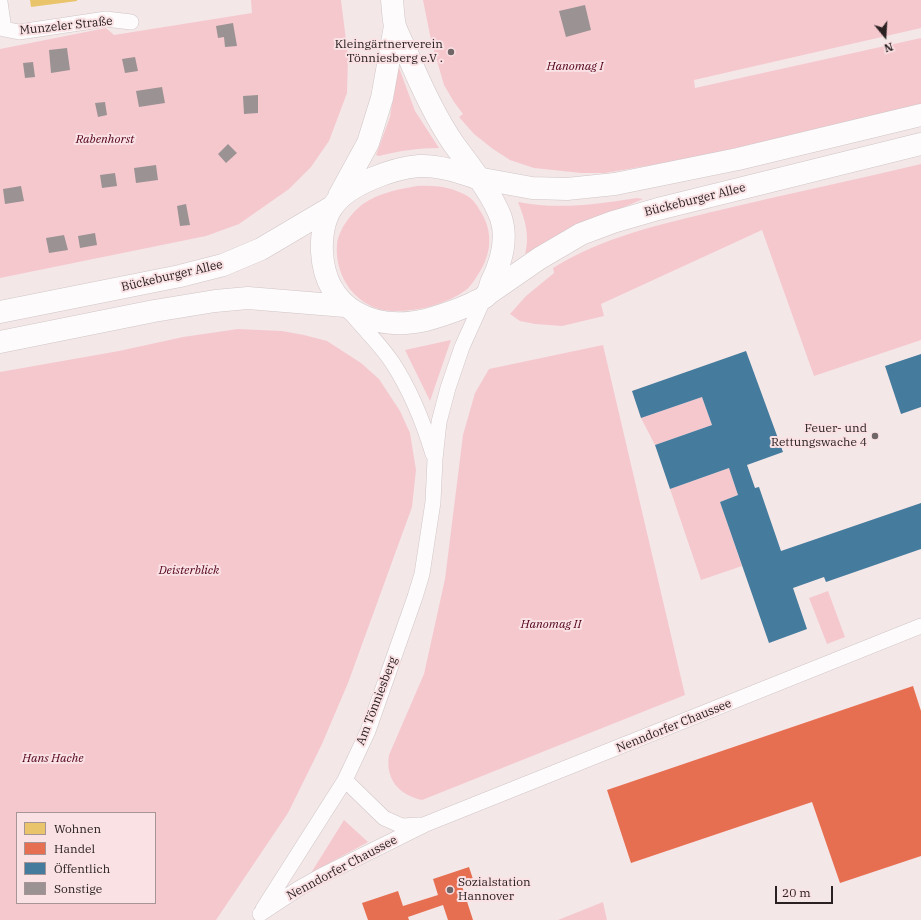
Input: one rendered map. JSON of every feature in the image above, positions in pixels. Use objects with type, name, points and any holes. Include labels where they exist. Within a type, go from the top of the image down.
[{"type":"main road","points":[[346,306],[334,292],[324,271],[321,246],[323,229],[334,204],[368,143],[382,98],[395,26],[392,0]]},
{"type":"main road","points":[[395,26],[420,82],[444,128],[488,193],[501,218],[504,241],[498,270],[485,296]]},
{"type":"main road","points":[[477,178],[532,188],[567,189],[615,184],[738,159],[921,114]]},
{"type":"main road","name":"Bückeburger Allee","points":[[346,306],[363,316],[380,322],[401,323],[437,317],[466,307],[485,296],[540,258],[581,234],[613,222],[658,209],[921,144]]},
{"type":"main road","name":"Bückeburger Allee","points":[[0,312],[180,276],[223,265],[261,249],[334,204],[356,187],[373,178],[394,171],[420,166],[439,168],[477,178]]},
{"type":"main road","points":[[0,342],[215,300],[248,298],[346,306]]},
{"type":"street","name":"Munzeler Straße","points":[[0,2],[4,29],[19,32],[106,19],[131,22]]},
{"type":"street","name":"Am Tönniesberg","points":[[258,917],[345,780],[368,731],[422,574],[433,502],[435,459],[439,422],[448,388],[462,347],[485,296]]},
{"type":"street","name":"Am Tönniesberg","points":[[346,306],[391,361],[415,403],[424,424],[435,459]]},
{"type":"street","name":"Nenndorfer Chaussee","points":[[258,917],[298,889],[321,876],[426,824],[921,626]]},
{"type":"street","name":"Nenndorfer Chaussee","points":[[345,780],[384,818],[402,826],[426,824]]},
{"type":"green space","name":"Rabenhorst","points":[[251,0],[341,0],[348,56],[347,93],[329,141],[311,167],[289,189],[239,224],[206,236],[0,278],[0,49],[106,28],[114,35],[252,13]]},
{"type":"green space","name":"Hanomag I","points":[[423,0],[921,0],[921,28],[694,80],[695,88],[921,38],[921,105],[714,153],[605,173],[581,173],[534,168],[510,160],[493,149],[474,134],[459,117],[463,114],[444,85],[431,40]]},
{"type":"green space","points":[[398,65],[415,111],[439,148],[408,150],[379,156],[376,155],[390,117]]},
{"type":"green space","points":[[921,164],[921,340],[814,376],[762,230],[601,304],[604,316],[562,326],[535,324],[520,321],[510,314],[526,296],[554,273],[553,268],[572,257],[613,239],[699,215]]},
{"type":"green space","points":[[417,186],[438,186],[451,189],[469,197],[473,201],[484,217],[489,234],[486,260],[469,287],[449,300],[420,309],[391,311],[379,309],[358,298],[344,279],[339,268],[337,256],[338,238],[347,221],[363,204],[369,200],[382,194]]},
{"type":"green space","points":[[637,198],[643,199],[563,233],[525,254],[527,234],[523,215],[518,202],[549,206],[563,206]]},
{"type":"green space","name":"Deisterblick","points":[[238,329],[282,331],[327,341],[361,363],[379,379],[400,411],[410,433],[416,470],[412,507],[348,683],[322,744],[288,813],[216,920],[0,920],[0,372],[119,351],[183,337]]},
{"type":"green space","points":[[451,340],[430,401],[405,350]]},
{"type":"green space","name":"Hanomag II","points":[[603,345],[685,695],[422,800],[414,798],[400,790],[395,785],[389,771],[389,755],[424,674],[445,579],[463,435],[475,393],[489,369]]},
{"type":"green space","points":[[702,397],[712,425],[655,445],[641,418]]},
{"type":"green space","points":[[729,468],[738,495],[720,502],[742,566],[701,580],[670,489]]},
{"type":"green space","points":[[828,591],[845,637],[827,644],[809,598]]},
{"type":"green space","points":[[344,820],[368,842],[311,873]]},
{"type":"green space","points":[[603,902],[607,920],[558,920]]},
{"type":"building: Wohnen","points":[[30,0],[77,0],[77,1],[31,7]]},
{"type":"building: Handel","points":[[913,686],[921,711],[921,856],[840,883],[812,802],[631,863],[607,790]]},
{"type":"building: Handel","points":[[469,867],[474,882],[462,886],[473,920],[448,920],[443,905],[408,917],[409,920],[368,920],[362,903],[398,891],[403,906],[438,895],[433,879]]},
{"type":"building: Öffentlich","points":[[746,351],[783,452],[747,465],[755,488],[759,487],[781,551],[921,503],[921,549],[826,582],[824,577],[793,588],[807,629],[769,643],[720,502],[738,495],[729,468],[670,489],[655,445],[712,425],[702,397],[641,418],[632,391]]},
{"type":"building: Öffentlich","points":[[921,354],[921,407],[901,414],[885,366]]},
{"type":"building: Sonstige","points":[[585,5],[591,30],[566,37],[559,11]]},
{"type":"building: Sonstige","points":[[233,23],[237,46],[225,47],[224,37],[218,38],[216,26]]},
{"type":"building: Sonstige","points":[[67,48],[70,70],[51,73],[49,50]]},
{"type":"building: Sonstige","points":[[135,57],[138,71],[125,73],[122,59]]},
{"type":"building: Sonstige","points":[[33,62],[35,77],[25,78],[23,63]]},
{"type":"building: Sonstige","points":[[162,87],[165,103],[139,107],[136,91]]},
{"type":"building: Sonstige","points":[[258,95],[258,113],[244,114],[243,96]]},
{"type":"building: Sonstige","points":[[105,102],[107,115],[98,117],[95,103]]},
{"type":"building: Sonstige","points":[[228,144],[237,153],[226,163],[218,154]]},
{"type":"building: Sonstige","points":[[156,165],[158,180],[136,183],[134,168]]},
{"type":"building: Sonstige","points":[[115,173],[117,186],[102,188],[100,175]]},
{"type":"building: Sonstige","points":[[21,186],[24,201],[5,204],[3,189]]},
{"type":"building: Sonstige","points":[[186,204],[190,225],[180,226],[177,206]]},
{"type":"building: Sonstige","points":[[95,233],[97,245],[80,248],[78,236]]},
{"type":"building: Sonstige","points":[[64,235],[68,250],[49,253],[46,238]]},
{"type":"place","name":"Kleingärtnerverein Tönniesberg e.V .","points":[[451,52]]},
{"type":"place","name":"Feuer- und Rettungswache 4","points":[[875,436]]},
{"type":"place","name":"Sozialstation Hannover","points":[[450,890]]},
{"type":"park label","name":"Hans Hache","points":[[53,759]]}]
